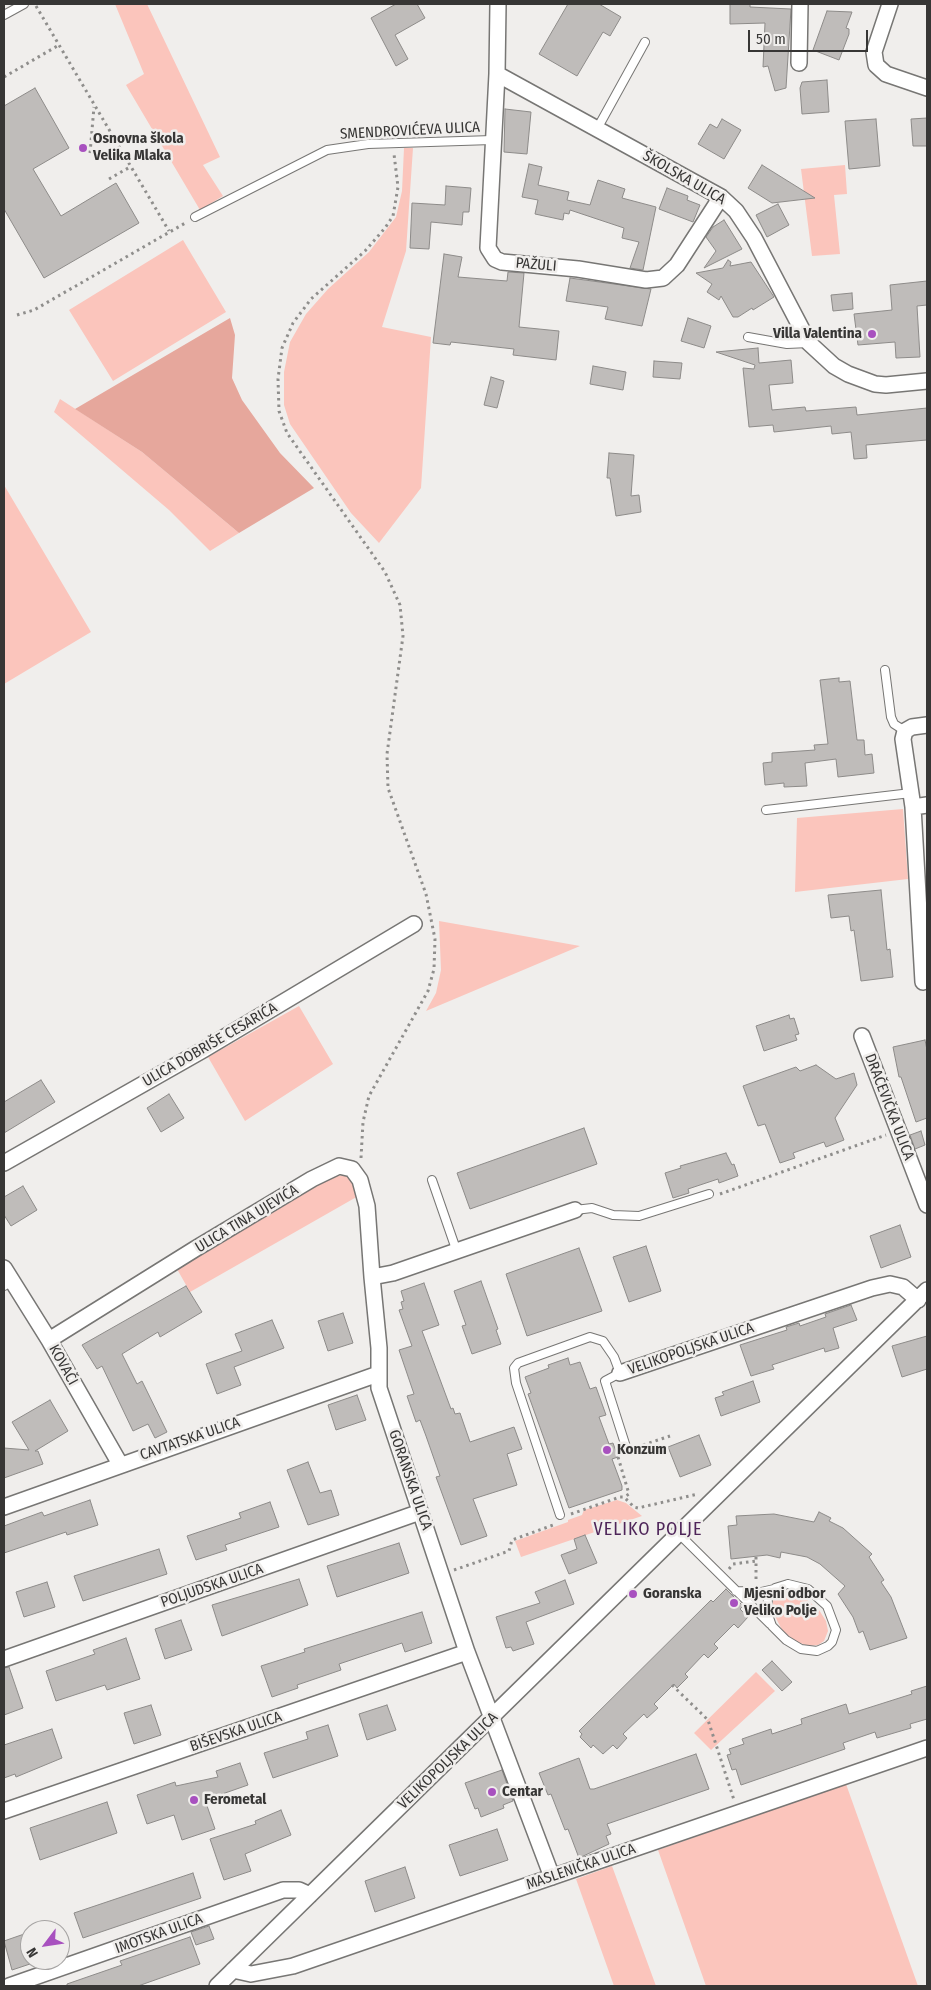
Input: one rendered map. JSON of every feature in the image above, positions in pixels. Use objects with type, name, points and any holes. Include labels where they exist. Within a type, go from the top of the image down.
[{"type":"street","points":[[497,74],[498,4]]},
{"type":"street","points":[[798,63],[800,4]]},
{"type":"street","points":[[890,4],[874,52],[876,66],[886,74],[927,88]]},
{"type":"street","name":"ŠKOLSKA ULICA","points":[[497,74],[721,197],[736,211],[754,238],[809,343],[834,366],[863,381],[886,385],[927,381]]},
{"type":"street","name":"PAŽULI","points":[[497,74],[492,140],[488,248],[495,259],[502,262],[578,269],[646,280],[663,278],[669,274],[687,252],[721,197]]},
{"type":"street","points":[[923,982],[917,802],[903,739],[906,731],[912,727],[927,725]]},
{"type":"street","name":"ULICA DOBRIŠE CESARIĆA","points":[[4,1163],[203,1050],[414,924]]},
{"type":"street","name":"DRAČEVIČKA ULICA","points":[[862,1036],[927,1206]]},
{"type":"street","name":"ULICA TINA UJEVIĆA","points":[[49,1340],[312,1179],[339,1166],[352,1169],[360,1180]]},
{"type":"street","points":[[360,1180],[367,1206],[372,1277],[393,1273],[457,1252],[575,1210]]},
{"type":"street","name":"KOVAČI","points":[[4,1268],[8,1284],[49,1340],[120,1464]]},
{"type":"street","name":"GORANSKA ULICA","points":[[372,1277],[378,1348],[379,1388],[467,1652],[552,1877]]},
{"type":"street","name":"VELIKOPOLJSKA ULICA","points":[[217,1986],[493,1718],[922,1295],[890,1284],[872,1288],[620,1373]]},
{"type":"street","name":"CAVTATSKA ULICA","points":[[4,1507],[120,1464],[378,1374]]},
{"type":"street","name":"POLJUDSKA ULICA","points":[[4,1659],[420,1512]]},
{"type":"street","name":"BIŠEVSKA ULICA","points":[[4,1811],[467,1652]]},
{"type":"street","name":"MASLENIČKA ULICA","points":[[233,1970],[251,1974],[293,1966],[927,1748]]},
{"type":"street","name":"IMOTSKA ULICA","points":[[8,1986],[283,1890],[299,1890],[310,1894]]},
{"type":"lane","points":[[4,15],[24,4]]},
{"type":"lane","points":[[597,129],[645,42]]},
{"type":"lane","name":"SMENDROVIĆEVA ULICA","points":[[195,217],[328,150],[346,146],[393,143],[492,140]]},
{"type":"lane","points":[[748,337],[787,344],[809,343]]},
{"type":"lane","points":[[885,670],[891,717],[894,724],[906,731]]},
{"type":"lane","points":[[766,810],[917,802]]},
{"type":"lane","points":[[432,1180],[457,1252]]},
{"type":"lane","points":[[575,1210],[592,1208],[613,1215],[639,1216],[709,1194]]},
{"type":"lane","name":"VELIKOPOLJSKA ULICA","points":[[559,1519],[516,1383],[514,1368],[522,1360],[594,1337],[608,1346],[620,1373]]},
{"type":"lane","points":[[620,1373],[605,1381],[627,1450]]},
{"type":"lane","points":[[679,1534],[736,1591],[794,1646],[809,1651],[828,1646],[832,1642],[836,1630],[832,1615],[814,1594],[794,1584],[755,1592],[736,1591]]},
{"type":"lane","points":[[772,1626],[767,1605],[768,1598],[775,1588]]},
{"type":"path","points":[[35,4],[169,231]]},
{"type":"path","points":[[4,77],[59,45]]},
{"type":"path","points":[[90,153],[94,106]]},
{"type":"path","points":[[360,1180],[363,1122],[369,1096],[428,991],[434,969],[435,939],[426,894],[388,788],[387,754],[403,636],[400,605],[384,572],[287,433],[279,411],[278,379],[282,348],[293,323],[311,300],[365,251],[393,216],[398,187],[393,143]]},
{"type":"path","points":[[108,179],[130,167]]},
{"type":"path","points":[[17,315],[34,310],[195,217]]},
{"type":"path","points":[[709,1194],[720,1194],[899,1130]]},
{"type":"path","points":[[568,1514],[620,1497],[624,1497],[634,1507],[638,1508],[694,1493],[703,1497]]},
{"type":"path","points":[[442,1575],[509,1551],[512,1540],[559,1519]]},
{"type":"path","points":[[722,1566],[727,1570],[733,1564],[756,1559],[755,1592]]},
{"type":"path","points":[[672,1685],[708,1720],[738,1812]]},
{"type":"shaded area","points":[[115,4],[147,4],[220,157],[203,165],[223,196],[200,210],[126,85],[144,74]]},
{"type":"shaded area","points":[[404,148],[413,148],[406,251],[382,327],[431,337],[421,488],[379,543],[351,513],[290,424],[284,405],[284,372],[290,342],[306,314],[328,289],[369,252],[396,217],[402,191]]},
{"type":"shaded area","points":[[845,165],[847,194],[834,195],[840,254],[812,256],[801,169]]},
{"type":"shaded area","points":[[183,240],[226,312],[113,381],[69,310]]},
{"type":"shaded area","points":[[230,318],[235,335],[232,378],[242,400],[280,453],[314,488],[239,533],[142,452],[75,409]]},
{"type":"shaded area","points":[[60,399],[142,452],[239,533],[210,551],[169,510],[54,412]]},
{"type":"shaded area","points":[[4,485],[91,632],[4,684]]},
{"type":"shaded area","points":[[903,809],[908,879],[795,892],[797,818]]},
{"type":"shaded area","points":[[439,921],[580,946],[426,1011],[436,993],[441,970]]},
{"type":"shaded area","points":[[299,1006],[333,1064],[245,1121],[208,1057]]},
{"type":"shaded area","points":[[345,1175],[354,1179],[360,1195],[190,1292],[177,1269],[330,1177]]},
{"type":"shaded area","points":[[617,1500],[626,1503],[642,1516],[521,1557],[515,1541],[568,1522],[568,1520],[582,1515],[584,1510]]},
{"type":"shaded area","points":[[783,1592],[801,1595],[819,1610],[826,1621],[828,1631],[824,1641],[818,1645],[808,1646],[795,1641],[783,1632],[772,1610],[773,1600]]},
{"type":"shaded area","points":[[756,1672],[775,1691],[711,1750],[694,1733]]},
{"type":"shaded area","points":[[846,1784],[918,1986],[706,1986],[658,1850]]},
{"type":"shaded area","points":[[612,1866],[656,1986],[614,1986],[576,1879]]},
{"type":"building","points":[[396,4],[417,4],[425,18],[395,35],[408,59],[396,66],[371,18]]},
{"type":"building","points":[[568,4],[599,4],[621,17],[610,36],[603,32],[577,76],[539,54]]},
{"type":"building","points":[[730,4],[750,4],[750,7],[791,9],[786,88],[775,91],[768,66],[763,67],[765,23],[730,24]]},
{"type":"building","points":[[827,11],[852,12],[846,28],[849,29],[849,34],[839,60],[813,50]]},
{"type":"building","points":[[827,80],[829,112],[802,114],[800,88],[802,82]]},
{"type":"building","points":[[35,88],[69,148],[33,169],[61,216],[116,183],[139,223],[44,278],[4,209],[4,106]]},
{"type":"building","points":[[505,109],[531,112],[527,154],[504,152]]},
{"type":"building","points":[[927,118],[927,146],[913,146],[911,119]]},
{"type":"building","points":[[722,119],[741,130],[724,159],[698,144],[710,124],[717,128]]},
{"type":"building","points":[[876,119],[880,166],[849,169],[845,121]]},
{"type":"building","points":[[529,164],[542,167],[538,185],[569,192],[567,200],[590,205],[598,180],[625,189],[622,198],[656,207],[643,270],[630,268],[639,242],[622,238],[624,228],[570,210],[569,214],[564,213],[563,220],[535,214],[538,200],[522,197]]},
{"type":"building","points":[[762,165],[815,198],[772,203],[748,188]]},
{"type":"building","points":[[446,186],[471,188],[469,212],[463,212],[462,225],[431,222],[429,249],[410,248],[412,203],[445,205]]},
{"type":"building","points":[[667,188],[688,196],[687,200],[700,205],[693,222],[659,209]]},
{"type":"building","points":[[778,204],[789,225],[767,237],[756,215]]},
{"type":"building","points":[[724,220],[742,249],[704,268],[716,251],[706,237],[713,227]]},
{"type":"building","points":[[444,254],[462,257],[458,277],[507,281],[508,272],[524,273],[519,327],[559,331],[556,360],[513,355],[514,349],[451,342],[450,345],[433,343]]},
{"type":"building","points":[[728,260],[731,262],[730,266],[751,262],[774,297],[753,310],[752,308],[738,317],[733,317],[721,296],[719,300],[707,292],[712,284],[696,273],[723,268]]},
{"type":"building","points":[[570,278],[651,289],[642,326],[605,319],[608,307],[566,301]]},
{"type":"building","points":[[927,281],[927,305],[917,306],[920,357],[896,358],[895,342],[858,345],[854,314],[892,310],[890,285]]},
{"type":"building","points":[[852,293],[853,309],[833,311],[831,295]]},
{"type":"building","points":[[688,318],[711,326],[704,348],[681,341]]},
{"type":"building","points":[[758,348],[759,363],[791,360],[793,383],[769,385],[772,410],[805,407],[806,411],[856,407],[857,415],[927,408],[927,440],[866,445],[867,458],[854,459],[851,432],[832,434],[831,426],[774,432],[773,425],[749,427],[743,368],[754,369],[755,365],[716,352]]},
{"type":"building","points":[[654,361],[682,363],[680,379],[653,377]]},
{"type":"building","points":[[593,366],[626,372],[623,390],[590,384]]},
{"type":"building","points":[[491,377],[504,381],[497,408],[484,405]]},
{"type":"building","points":[[609,453],[634,455],[631,496],[639,495],[641,512],[616,516],[610,478],[607,478]]},
{"type":"building","points":[[839,678],[839,682],[850,681],[857,740],[864,740],[865,755],[872,754],[874,773],[838,777],[836,759],[805,763],[807,786],[784,787],[784,783],[765,785],[763,763],[772,762],[772,753],[815,750],[814,745],[828,744],[820,680]]},
{"type":"building","points":[[881,890],[887,950],[890,949],[893,977],[861,981],[854,930],[851,931],[849,916],[831,918],[828,895]]},
{"type":"building","points":[[789,1015],[790,1019],[794,1018],[799,1034],[795,1035],[797,1040],[764,1051],[756,1026]]},
{"type":"building","points":[[925,1040],[927,1050],[927,1118],[916,1122],[901,1077],[899,1077],[893,1047]]},
{"type":"building","points":[[816,1065],[836,1079],[854,1073],[857,1085],[835,1118],[844,1140],[826,1147],[824,1142],[793,1153],[795,1158],[780,1163],[765,1124],[758,1126],[743,1086],[796,1067],[800,1071]]},
{"type":"building","points":[[41,1080],[55,1102],[4,1133],[4,1102]]},
{"type":"building","points":[[169,1094],[184,1118],[161,1132],[147,1108]]},
{"type":"building","points":[[584,1128],[597,1164],[470,1209],[457,1173]]},
{"type":"building","points":[[921,1131],[925,1145],[915,1149],[910,1135]]},
{"type":"building","points":[[726,1153],[732,1165],[734,1164],[738,1176],[719,1183],[718,1179],[688,1189],[689,1193],[673,1198],[665,1173],[681,1168],[680,1166]]},
{"type":"building","points":[[23,1186],[37,1210],[11,1226],[4,1215],[4,1197]]},
{"type":"building","points":[[900,1225],[911,1257],[881,1268],[870,1236]]},
{"type":"building","points":[[646,1246],[661,1291],[629,1302],[613,1257]]},
{"type":"building","points":[[579,1248],[602,1311],[527,1336],[506,1274]]},
{"type":"building","points":[[481,1281],[498,1329],[496,1330],[501,1344],[472,1354],[462,1326],[466,1325],[454,1291]]},
{"type":"building","points":[[424,1283],[439,1325],[422,1331],[451,1409],[453,1408],[455,1414],[460,1413],[470,1442],[514,1427],[522,1449],[507,1454],[517,1485],[473,1499],[487,1536],[461,1545],[436,1477],[440,1476],[426,1436],[420,1420],[416,1422],[407,1396],[414,1394],[399,1350],[412,1346],[399,1310],[403,1309],[401,1302],[404,1301],[401,1291]]},
{"type":"building","points":[[186,1286],[202,1312],[160,1337],[158,1332],[122,1354],[137,1384],[142,1381],[167,1432],[155,1438],[148,1424],[133,1431],[102,1366],[97,1369],[82,1345]]},
{"type":"building","points":[[851,1305],[857,1320],[833,1328],[839,1348],[825,1352],[824,1348],[772,1365],[774,1369],[751,1376],[740,1345],[787,1330],[786,1327],[799,1323],[800,1326],[826,1317],[825,1314]]},
{"type":"building","points":[[343,1313],[353,1343],[328,1351],[318,1321]]},
{"type":"building","points":[[272,1320],[284,1348],[234,1367],[241,1385],[217,1394],[206,1364],[242,1351],[235,1334]]},
{"type":"building","points":[[927,1336],[927,1369],[902,1377],[892,1346]]},
{"type":"building","points":[[568,1358],[570,1365],[580,1362],[590,1389],[596,1387],[606,1415],[599,1417],[609,1444],[613,1443],[618,1457],[612,1459],[622,1486],[622,1490],[569,1508],[528,1394],[531,1393],[525,1377],[549,1368],[548,1365]]},
{"type":"building","points":[[753,1381],[760,1402],[721,1416],[715,1398],[724,1395],[722,1392]]},
{"type":"building","points":[[357,1395],[366,1420],[336,1430],[328,1405]]},
{"type":"building","points":[[50,1400],[68,1431],[35,1451],[38,1451],[43,1464],[4,1478],[4,1448],[29,1450],[12,1422]]},
{"type":"building","points":[[699,1435],[711,1465],[680,1477],[668,1447]]},
{"type":"building","points":[[308,1462],[320,1493],[331,1490],[339,1515],[308,1525],[287,1470]]},
{"type":"building","points":[[90,1500],[98,1525],[67,1535],[66,1532],[4,1553],[4,1526],[42,1512],[44,1516]]},
{"type":"building","points":[[270,1502],[279,1527],[225,1545],[227,1550],[196,1560],[187,1536],[241,1518],[239,1513]]},
{"type":"building","points":[[819,1512],[831,1518],[829,1521],[843,1528],[872,1554],[869,1557],[884,1580],[881,1582],[891,1597],[907,1638],[870,1650],[863,1631],[859,1633],[853,1617],[838,1594],[845,1586],[820,1564],[807,1557],[781,1552],[780,1558],[767,1555],[731,1559],[728,1526],[737,1525],[736,1516],[774,1514],[814,1522]]},
{"type":"building","points":[[585,1535],[597,1563],[569,1574],[561,1555],[577,1549],[574,1539]]},
{"type":"building","points":[[399,1543],[409,1573],[337,1597],[327,1566]]},
{"type":"building","points":[[159,1549],[167,1574],[83,1601],[74,1576]]},
{"type":"building","points":[[299,1579],[308,1605],[222,1636],[212,1605]]},
{"type":"building","points":[[565,1580],[574,1604],[526,1622],[534,1644],[513,1651],[511,1647],[506,1648],[496,1617],[540,1603],[535,1592]]},
{"type":"building","points":[[47,1582],[55,1607],[24,1617],[16,1592]]},
{"type":"building","points":[[726,1589],[743,1606],[740,1609],[748,1617],[738,1628],[734,1624],[714,1644],[718,1648],[708,1658],[704,1654],[685,1674],[688,1677],[677,1688],[674,1684],[654,1704],[658,1708],[647,1718],[644,1714],[623,1734],[627,1738],[617,1749],[613,1745],[603,1754],[593,1745],[591,1748],[580,1737],[582,1734],[579,1731],[711,1600],[713,1602]]},
{"type":"building","points":[[422,1612],[432,1643],[405,1652],[402,1643],[339,1664],[341,1670],[297,1685],[298,1688],[272,1697],[261,1666],[305,1652],[304,1649]]},
{"type":"building","points":[[181,1620],[192,1650],[165,1659],[155,1629]]},
{"type":"building","points":[[126,1638],[140,1679],[107,1690],[105,1685],[56,1701],[46,1671],[95,1654],[93,1650]]},
{"type":"building","points":[[772,1661],[792,1682],[782,1691],[762,1670]]},
{"type":"building","points":[[9,1667],[23,1708],[4,1715],[4,1668]]},
{"type":"building","points":[[927,1686],[927,1719],[910,1724],[911,1728],[877,1738],[875,1732],[843,1743],[845,1749],[741,1785],[736,1769],[732,1770],[727,1755],[731,1754],[729,1749],[744,1744],[742,1739],[771,1729],[772,1734],[802,1724],[801,1719],[846,1704],[849,1714],[912,1694],[911,1691]]},
{"type":"building","points":[[151,1705],[161,1735],[134,1744],[124,1713]]},
{"type":"building","points":[[387,1705],[396,1730],[367,1740],[359,1714]]},
{"type":"building","points":[[328,1725],[338,1756],[273,1778],[264,1753],[308,1739],[306,1732]]},
{"type":"building","points":[[52,1729],[62,1758],[16,1777],[15,1774],[4,1778],[4,1745]]},
{"type":"building","points":[[696,1754],[709,1789],[607,1824],[611,1834],[606,1836],[609,1844],[579,1858],[568,1829],[565,1830],[551,1794],[548,1795],[539,1773],[579,1758],[590,1789],[594,1789]]},
{"type":"building","points":[[240,1763],[248,1785],[205,1800],[215,1829],[182,1840],[174,1815],[147,1824],[137,1795],[175,1782],[176,1786],[218,1777],[216,1771]]},
{"type":"building","points":[[502,1770],[513,1801],[503,1805],[504,1808],[481,1817],[478,1808],[475,1809],[465,1783]]},
{"type":"building","points":[[107,1802],[117,1833],[40,1860],[30,1828]]},
{"type":"building","points":[[281,1810],[291,1835],[245,1854],[251,1871],[224,1880],[210,1839],[256,1824],[255,1821]]},
{"type":"building","points":[[497,1829],[508,1860],[460,1876],[449,1845]]},
{"type":"building","points":[[405,1867],[415,1898],[375,1912],[365,1881]]},
{"type":"building","points":[[193,1873],[201,1898],[83,1938],[74,1913]]},
{"type":"building","points":[[209,1926],[214,1939],[196,1945],[191,1932]]},
{"type":"building","points":[[20,1935],[20,1967],[12,1970],[4,1941]]},
{"type":"building","points":[[190,1937],[200,1964],[138,1986],[67,1986],[67,1984],[122,1965],[120,1961]]},
{"type":"place","name":"Osnovna škola Velika Mlaka","points":[[83,148]]},
{"type":"place","name":"Villa Valentina","points":[[872,334]]},
{"type":"place","name":"Konzum","points":[[607,1450]]},
{"type":"place","name":"Goranska","points":[[633,1594]]},
{"type":"place","name":"Mjesni odbor Veliko Polje","points":[[734,1603]]},
{"type":"place","name":"Centar","points":[[492,1792]]},
{"type":"place","name":"Ferometal","points":[[194,1800]]},
{"type":"district","name":"VELIKO POLJE","points":[[648,1530]]}]
